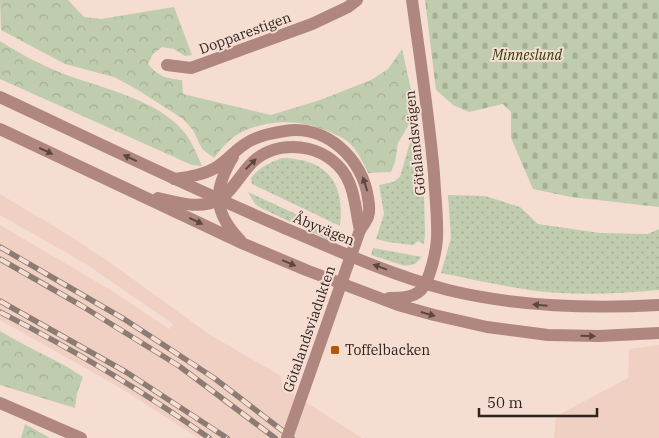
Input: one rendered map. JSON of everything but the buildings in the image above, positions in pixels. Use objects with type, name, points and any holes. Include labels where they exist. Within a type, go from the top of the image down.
[{"type":"street","name":"Dopparestigen","points":[[167,65],[191,68],[312,24],[348,7],[356,0]]},
{"type":"street","name":"Götalandsvägen","points":[[412,0],[430,128],[437,222],[435,252],[426,283]]},
{"type":"street","name":"Åbyvägen","points":[[0,96],[218,200],[319,243],[426,283],[461,292],[531,304],[572,308],[659,305]]},
{"type":"street","points":[[0,129],[244,244],[306,270],[434,315],[487,327],[548,335],[598,336],[659,333]]},
{"type":"street","name":"Götalandsviadukten","points":[[174,179],[192,177],[207,172],[216,168],[246,143],[260,136],[287,130],[309,132],[338,145],[353,160],[366,185],[369,204],[368,216],[360,230],[287,438]]},
{"type":"street","name":"Götalandsviadukten","points":[[218,200],[237,181],[246,168],[263,154],[282,147],[313,149],[329,159],[349,180],[356,202],[356,215],[360,230]]},
{"type":"street","points":[[237,150],[223,173],[219,186],[218,200],[223,216],[231,230],[244,244]]},
{"type":"street","points":[[136,193],[202,205],[218,200]]},
{"type":"street","points":[[382,298],[404,298],[414,295],[426,283]]},
{"type":"street","points":[[0,403],[81,438]]},
{"type":"shaded area","points":[[0,194],[105,259],[209,334],[281,376],[282,387],[362,438],[198,438],[122,389],[0,320],[0,225],[109,289],[169,329],[173,324],[86,264],[0,215]]},
{"type":"shaded area","points":[[659,345],[659,438],[554,438],[556,416],[628,378],[629,349]]},
{"type":"green space","points":[[0,0],[68,0],[84,17],[101,19],[174,7],[192,55],[185,56],[174,49],[162,47],[153,54],[148,64],[163,76],[182,80],[183,94],[271,115],[320,100],[371,80],[388,69],[402,49],[414,103],[411,121],[398,143],[395,162],[391,172],[368,173],[357,152],[346,140],[322,129],[297,123],[271,123],[246,130],[232,138],[214,158],[202,149],[193,130],[183,119],[138,90],[114,77],[65,64],[1,30]]},
{"type":"green space","name":"Minneslund","points":[[425,0],[659,0],[659,207],[571,197],[533,189],[511,138],[511,112],[503,104],[469,112],[453,105],[436,90]]},
{"type":"green space","points":[[0,41],[46,66],[134,98],[162,113],[174,122],[187,136],[202,166],[192,165],[0,79]]},
{"type":"green space","points":[[411,139],[416,140],[423,152],[425,233],[424,244],[418,241],[413,245],[376,239],[384,214],[379,185],[393,182],[400,177]]},
{"type":"green space","points":[[282,158],[298,159],[311,163],[321,168],[330,176],[336,185],[339,197],[341,210],[340,226],[252,184],[251,178],[258,171]]},
{"type":"green space","points":[[248,192],[339,234],[337,244],[263,209],[255,204]]},
{"type":"green space","points":[[448,195],[485,196],[520,207],[538,224],[600,233],[648,234],[659,229],[659,290],[584,294],[544,292],[441,273],[451,238]]},
{"type":"green space","points":[[373,248],[422,257],[415,264],[405,266],[371,255]]},
{"type":"green space","points":[[0,331],[83,377],[77,393],[75,408],[0,385]]},
{"type":"green space","points":[[25,424],[50,438],[21,438]]},
{"type":"railway","points":[[0,247],[124,319],[214,378],[292,438]]},
{"type":"railway","points":[[0,259],[82,306],[179,366],[275,438]]},
{"type":"railway","points":[[0,301],[126,372],[227,438]]},
{"type":"railway","points":[[0,312],[107,371],[209,438]]},
{"type":"place","name":"Toffelbacken","points":[[335,350]]}]
